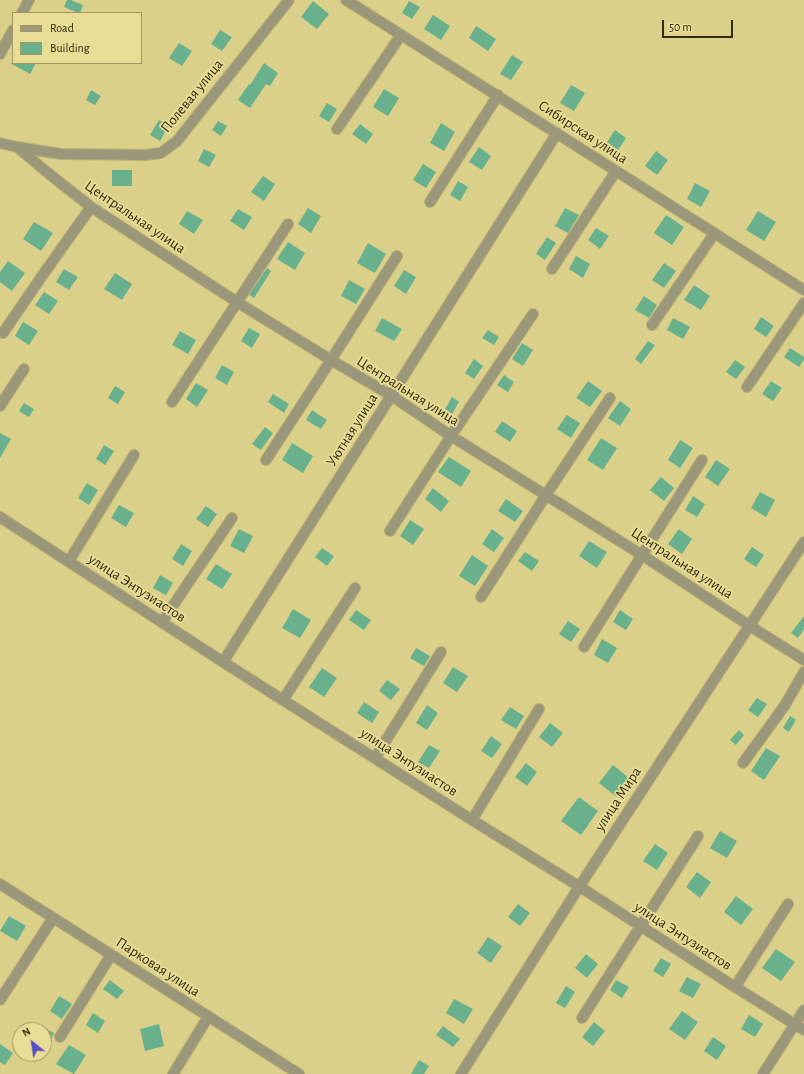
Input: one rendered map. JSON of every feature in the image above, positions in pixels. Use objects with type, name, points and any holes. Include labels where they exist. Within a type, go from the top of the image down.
[{"type":"street","points":[[23,12],[29,0]]},
{"type":"street","name":"Полевая улица","points":[[17,147],[61,154],[146,155],[161,153],[177,141],[289,0]]},
{"type":"street","name":"Сибирская улица","points":[[346,0],[804,290]]},
{"type":"street","points":[[0,54],[12,32]]},
{"type":"street","points":[[337,129],[401,35]]},
{"type":"street","points":[[430,202],[498,95]]},
{"type":"street","name":"Уютная улица","points":[[223,662],[557,133]]},
{"type":"street","name":"Центральная улица","points":[[0,143],[17,147],[91,208],[237,302],[392,396],[451,436],[642,555],[804,660]]},
{"type":"street","points":[[552,269],[616,171]]},
{"type":"street","points":[[3,333],[91,208]]},
{"type":"street","points":[[172,402],[288,224]]},
{"type":"street","points":[[652,325],[714,234]]},
{"type":"street","points":[[266,460],[398,256]]},
{"type":"street","points":[[747,387],[804,303]]},
{"type":"street","points":[[390,531],[532,314]]},
{"type":"street","points":[[0,406],[24,369]]},
{"type":"street","points":[[481,597],[610,398]]},
{"type":"street","points":[[69,562],[134,455]]},
{"type":"street","points":[[584,647],[702,460]]},
{"type":"street","name":"улица Энтузиастов","points":[[0,517],[223,662],[804,1030]]},
{"type":"street","points":[[162,622],[232,518]]},
{"type":"street","name":"улица Мира","points":[[461,1074],[579,887],[804,542]]},
{"type":"street","points":[[283,700],[355,588]]},
{"type":"street","points":[[375,758],[441,652]]},
{"type":"street","points":[[743,763],[785,705],[804,672]]},
{"type":"street","points":[[472,820],[539,709]]},
{"type":"street","points":[[582,1018],[698,836]]},
{"type":"street","name":"Парковая улица","points":[[0,884],[299,1074]]},
{"type":"street","points":[[735,987],[788,904]]},
{"type":"street","points":[[0,1000],[53,918]]},
{"type":"street","points":[[60,1037],[111,954]]},
{"type":"street","points":[[763,1074],[804,1010]]},
{"type":"street","points":[[173,1074],[208,1017]]},
{"type":"building","points":[[67,0],[83,5],[80,12],[76,12],[64,7]]},
{"type":"building","points":[[313,1],[329,14],[317,29],[301,17]]},
{"type":"building","points":[[409,1],[420,7],[412,19],[402,13]]},
{"type":"building","points":[[433,15],[450,26],[441,40],[424,29]]},
{"type":"building","points":[[476,26],[496,39],[488,51],[469,38]]},
{"type":"building","points":[[220,30],[232,37],[222,51],[211,44]]},
{"type":"building","points":[[179,43],[192,51],[182,66],[169,58]]},
{"type":"building","points":[[512,55],[523,62],[511,80],[500,74]]},
{"type":"building","points":[[10,63],[35,64],[30,74]]},
{"type":"building","points":[[264,63],[278,73],[270,86],[266,84],[250,108],[238,100]]},
{"type":"building","points":[[571,85],[585,93],[574,111],[560,103]]},
{"type":"building","points":[[384,89],[399,98],[388,116],[373,107]]},
{"type":"building","points":[[91,90],[101,96],[95,105],[86,100]]},
{"type":"building","points":[[327,103],[337,109],[329,122],[319,116]]},
{"type":"building","points":[[159,120],[169,125],[160,141],[150,135]]},
{"type":"building","points":[[218,121],[227,126],[221,136],[212,130]]},
{"type":"building","points":[[441,123],[455,132],[444,151],[430,143]]},
{"type":"building","points":[[360,124],[373,134],[366,144],[352,134]]},
{"type":"building","points":[[615,130],[626,138],[618,150],[607,142]]},
{"type":"building","points":[[479,147],[491,156],[482,170],[469,162]]},
{"type":"building","points":[[204,149],[216,155],[209,167],[198,161]]},
{"type":"building","points":[[656,151],[668,160],[657,175],[645,166]]},
{"type":"building","points":[[423,164],[436,172],[426,188],[413,180]]},
{"type":"building","points":[[112,170],[132,170],[132,186],[112,186]]},
{"type":"building","points":[[263,176],[275,184],[264,201],[251,192]]},
{"type":"building","points":[[458,181],[468,187],[460,201],[450,195]]},
{"type":"building","points":[[695,183],[710,191],[701,207],[687,199]]},
{"type":"building","points":[[308,208],[321,216],[311,233],[298,224]]},
{"type":"building","points":[[565,208],[579,215],[568,233],[555,226]]},
{"type":"building","points":[[238,209],[252,217],[244,230],[230,221]]},
{"type":"building","points":[[187,211],[203,220],[194,234],[179,224]]},
{"type":"building","points":[[758,211],[776,222],[764,241],[746,230]]},
{"type":"building","points":[[666,215],[684,227],[672,245],[654,233]]},
{"type":"building","points":[[34,222],[53,233],[41,251],[23,239]]},
{"type":"building","points":[[596,228],[609,236],[600,249],[588,240]]},
{"type":"building","points":[[547,237],[556,243],[545,260],[536,254]]},
{"type":"building","points":[[288,242],[305,253],[295,270],[277,259]]},
{"type":"building","points":[[368,243],[386,254],[375,273],[357,263]]},
{"type":"building","points":[[576,256],[590,264],[583,278],[569,269]]},
{"type":"building","points":[[8,261],[25,273],[12,291],[0,282],[0,272]]},
{"type":"building","points":[[664,263],[676,271],[664,288],[652,280]]},
{"type":"building","points":[[267,268],[271,271],[254,298],[249,295]]},
{"type":"building","points":[[64,269],[78,277],[69,290],[56,282]]},
{"type":"building","points":[[404,270],[416,277],[406,294],[394,286]]},
{"type":"building","points":[[115,273],[132,284],[122,300],[104,289]]},
{"type":"building","points":[[349,280],[365,289],[356,304],[341,296]]},
{"type":"building","points":[[694,285],[710,296],[701,310],[684,300]]},
{"type":"building","points":[[44,292],[58,301],[49,314],[35,305]]},
{"type":"building","points":[[644,296],[657,305],[649,318],[635,310]]},
{"type":"building","points":[[761,317],[774,326],[766,337],[754,329]]},
{"type":"building","points":[[382,318],[402,329],[394,341],[375,331]]},
{"type":"building","points":[[673,318],[690,327],[683,339],[667,330]]},
{"type":"building","points":[[23,322],[38,331],[29,345],[15,336]]},
{"type":"building","points":[[249,328],[260,334],[252,348],[241,341]]},
{"type":"building","points":[[488,330],[499,337],[494,345],[482,338]]},
{"type":"building","points":[[180,331],[196,340],[188,354],[172,345]]},
{"type":"building","points":[[648,341],[655,345],[641,364],[635,359]]},
{"type":"building","points":[[522,343],[533,350],[523,366],[512,359]]},
{"type":"building","points":[[790,348],[804,357],[799,367],[784,357]]},
{"type":"building","points":[[474,359],[483,366],[474,379],[465,373]]},
{"type":"building","points":[[735,360],[745,367],[736,379],[726,372]]},
{"type":"building","points":[[222,365],[234,372],[227,385],[215,378]]},
{"type":"building","points":[[504,375],[514,382],[508,392],[497,385]]},
{"type":"building","points":[[588,381],[602,391],[590,407],[576,398]]},
{"type":"building","points":[[771,381],[782,388],[773,401],[762,394]]},
{"type":"building","points":[[196,383],[208,390],[197,407],[186,399]]},
{"type":"building","points":[[115,386],[125,392],[118,404],[108,398]]},
{"type":"building","points":[[273,394],[289,404],[284,413],[268,402]]},
{"type":"building","points":[[452,397],[459,402],[452,414],[445,409]]},
{"type":"building","points":[[620,401],[631,409],[620,426],[608,418]]},
{"type":"building","points":[[24,403],[34,409],[29,417],[19,411]]},
{"type":"building","points":[[312,410],[327,420],[321,429],[306,420]]},
{"type":"building","points":[[567,415],[580,423],[571,438],[557,429]]},
{"type":"building","points":[[502,421],[517,431],[510,442],[495,432]]},
{"type":"building","points":[[265,427],[273,433],[261,450],[252,444]]},
{"type":"building","points":[[0,433],[11,439],[0,458]]},
{"type":"building","points":[[601,438],[617,448],[603,470],[587,460]]},
{"type":"building","points":[[680,440],[693,448],[680,468],[668,460]]},
{"type":"building","points":[[292,443],[313,456],[303,473],[282,460]]},
{"type":"building","points":[[104,445],[114,451],[105,465],[96,459]]},
{"type":"building","points":[[449,457],[471,471],[461,487],[438,472]]},
{"type":"building","points":[[716,460],[730,469],[718,486],[705,477]]},
{"type":"building","points":[[661,477],[674,488],[664,501],[650,490]]},
{"type":"building","points":[[87,483],[98,490],[89,505],[78,498]]},
{"type":"building","points":[[433,488],[449,501],[441,512],[425,499]]},
{"type":"building","points":[[760,492],[775,500],[766,517],[751,508]]},
{"type":"building","points":[[693,496],[705,504],[697,517],[685,510]]},
{"type":"building","points":[[506,499],[523,511],[515,522],[498,511]]},
{"type":"building","points":[[119,505],[134,513],[126,527],[111,518]]},
{"type":"building","points":[[206,506],[217,514],[208,527],[196,519]]},
{"type":"building","points":[[410,520],[424,529],[413,545],[400,536]]},
{"type":"building","points":[[239,529],[253,536],[244,553],[230,546]]},
{"type":"building","points":[[492,529],[504,538],[494,552],[482,544]]},
{"type":"building","points":[[679,529],[692,539],[682,554],[668,544]]},
{"type":"building","points":[[589,541],[607,552],[597,568],[579,556]]},
{"type":"building","points":[[181,544],[192,551],[183,566],[172,559]]},
{"type":"building","points":[[752,547],[764,555],[756,567],[744,559]]},
{"type":"building","points":[[322,548],[334,556],[327,566],[315,557]]},
{"type":"building","points":[[525,552],[539,561],[532,571],[518,561]]},
{"type":"building","points":[[472,555],[488,566],[475,586],[459,576]]},
{"type":"building","points":[[216,564],[232,574],[222,589],[206,579]]},
{"type":"building","points":[[160,575],[173,583],[166,595],[153,588]]},
{"type":"building","points":[[293,609],[311,620],[300,638],[282,628]]},
{"type":"building","points":[[356,610],[371,620],[364,630],[349,620]]},
{"type":"building","points":[[620,610],[633,619],[626,630],[613,622]]},
{"type":"building","points":[[804,616],[804,629],[798,638],[791,633]]},
{"type":"building","points":[[568,621],[580,629],[571,642],[559,634]]},
{"type":"building","points":[[602,639],[617,648],[608,663],[594,655]]},
{"type":"building","points":[[416,648],[430,656],[424,666],[410,658]]},
{"type":"building","points":[[453,667],[468,676],[457,692],[443,683]]},
{"type":"building","points":[[322,668],[337,678],[324,697],[309,687]]},
{"type":"building","points":[[387,680],[400,689],[391,700],[379,691]]},
{"type":"building","points":[[757,698],[767,704],[758,717],[748,710]]},
{"type":"building","points":[[364,702],[379,712],[372,723],[357,713]]},
{"type":"building","points":[[427,705],[438,713],[427,730],[416,723]]},
{"type":"building","points":[[510,707],[524,716],[516,729],[501,720]]},
{"type":"building","points":[[790,716],[796,720],[789,732],[783,728]]},
{"type":"building","points":[[550,723],[563,733],[552,747],[539,737]]},
{"type":"building","points":[[739,730],[744,735],[736,745],[730,740]]},
{"type":"building","points":[[491,736],[502,744],[492,758],[481,751]]},
{"type":"building","points":[[429,745],[440,751],[429,768],[418,762]]},
{"type":"building","points":[[766,748],[780,756],[764,780],[751,771]]},
{"type":"building","points":[[526,763],[537,772],[527,786],[515,777]]},
{"type":"building","points":[[613,765],[630,779],[617,797],[599,783]]},
{"type":"building","points":[[579,797],[598,811],[581,835],[561,821]]},
{"type":"building","points":[[720,831],[737,841],[727,858],[710,848]]},
{"type":"building","points":[[655,844],[668,853],[657,870],[643,861]]},
{"type":"building","points":[[697,872],[711,882],[700,898],[686,887]]},
{"type":"building","points":[[736,896],[753,909],[741,925],[724,912]]},
{"type":"building","points":[[518,904],[530,913],[520,926],[508,917]]},
{"type":"building","points":[[9,916],[26,926],[17,941],[0,931]]},
{"type":"building","points":[[488,937],[502,946],[491,963],[477,953]]},
{"type":"building","points":[[776,949],[795,962],[781,981],[762,968]]},
{"type":"building","points":[[586,954],[598,964],[587,978],[575,968]]},
{"type":"building","points":[[661,958],[671,964],[663,977],[653,971]]},
{"type":"building","points":[[687,977],[701,984],[693,998],[679,991]]},
{"type":"building","points":[[110,980],[124,991],[117,999],[103,989]]},
{"type":"building","points":[[616,980],[629,987],[622,998],[610,990]]},
{"type":"building","points":[[566,986],[575,992],[565,1008],[556,1003]]},
{"type":"building","points":[[59,996],[72,1004],[62,1019],[50,1011]]},
{"type":"building","points":[[454,999],[473,1009],[464,1024],[446,1013]]},
{"type":"building","points":[[682,1011],[698,1022],[685,1040],[669,1029]]},
{"type":"building","points":[[93,1013],[105,1021],[98,1033],[86,1025]]},
{"type":"building","points":[[749,1015],[763,1024],[755,1037],[741,1029]]},
{"type":"building","points":[[594,1022],[605,1031],[593,1046],[582,1037]]},
{"type":"building","points":[[159,1024],[164,1046],[145,1051],[140,1029]]},
{"type":"building","points":[[443,1026],[460,1039],[453,1047],[436,1035]]},
{"type":"building","points":[[713,1037],[726,1046],[717,1060],[704,1051]]},
{"type":"building","points":[[0,1044],[12,1052],[12,1054],[5,1065],[0,1062]]},
{"type":"building","points":[[69,1045],[86,1055],[74,1074],[56,1064]]},
{"type":"building","points":[[419,1060],[429,1066],[424,1074],[411,1074]]}]
